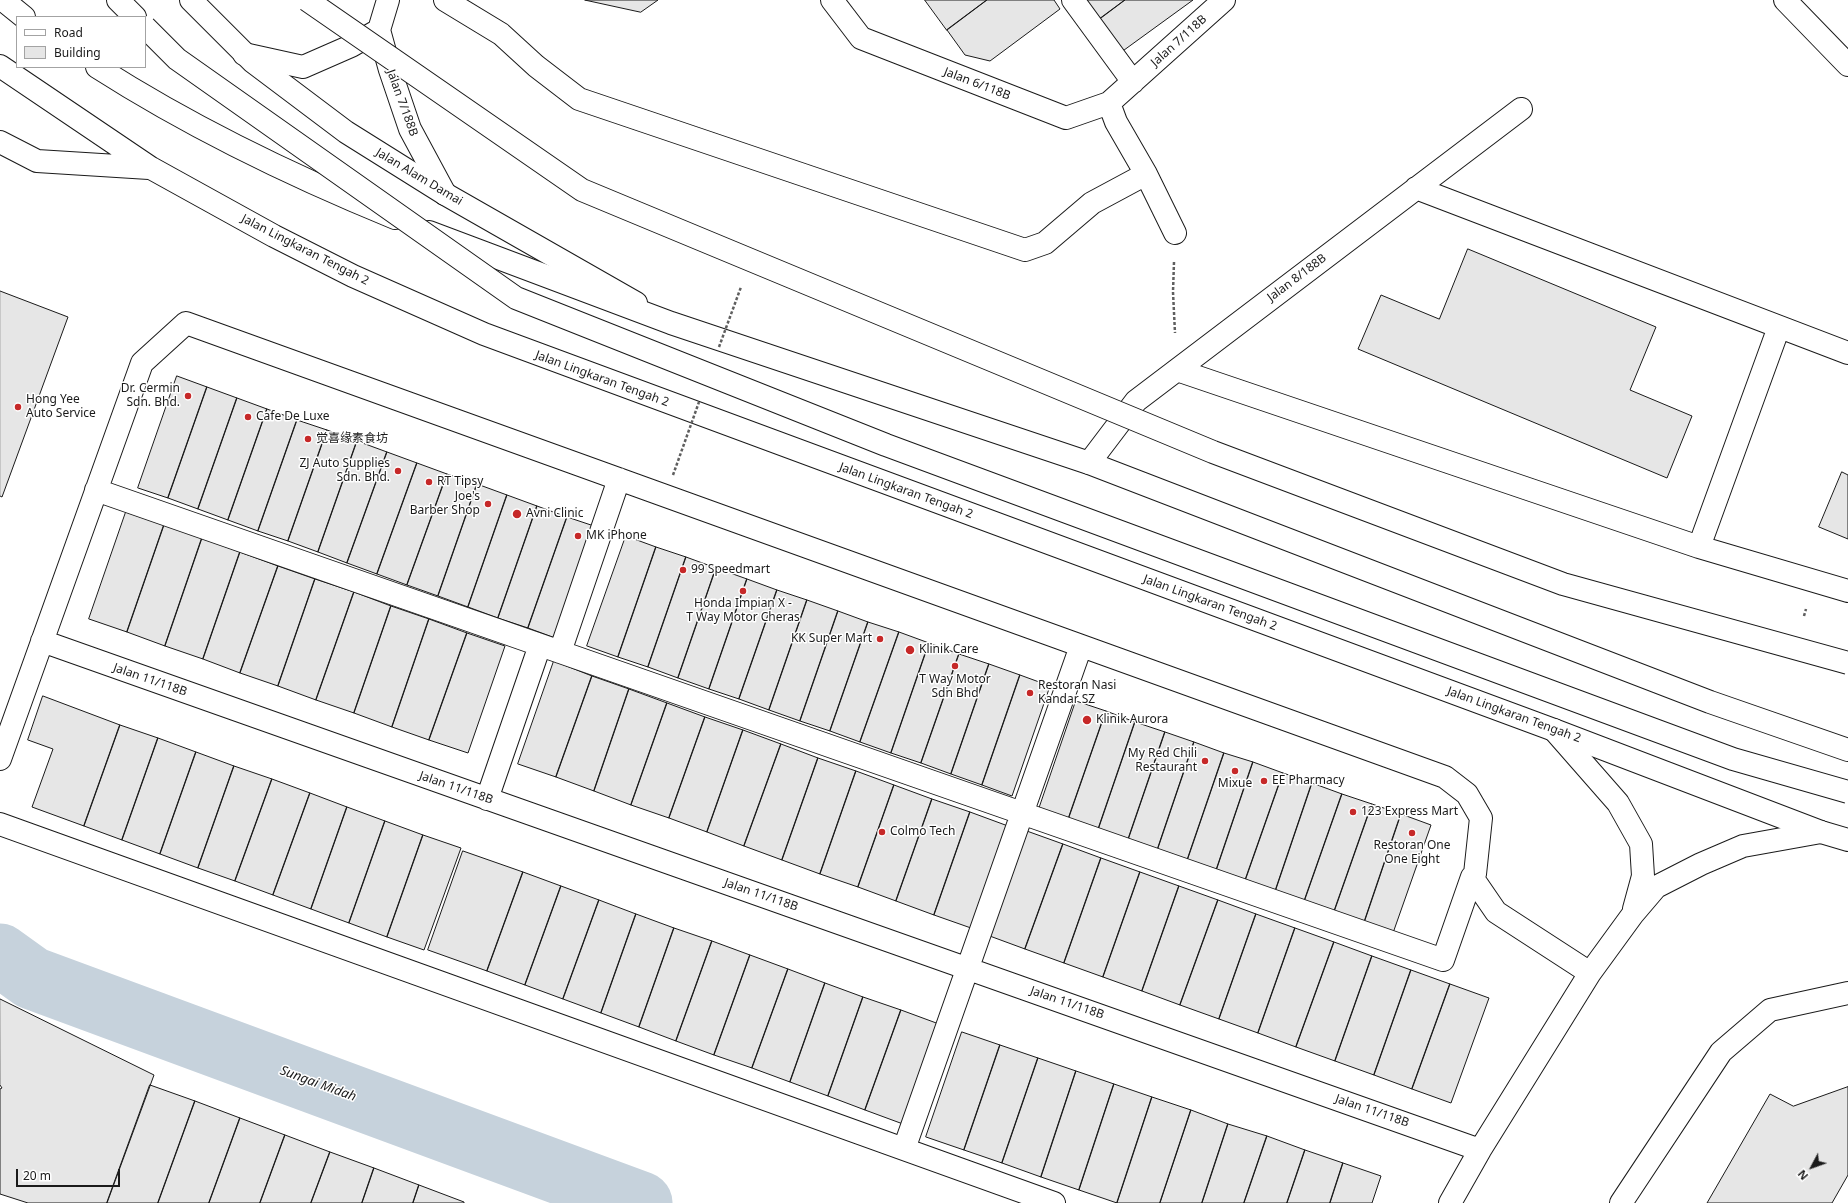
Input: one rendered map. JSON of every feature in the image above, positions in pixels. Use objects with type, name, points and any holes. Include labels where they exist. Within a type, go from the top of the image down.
[{"type":"main road","points":[[3,0],[23,16]]},
{"type":"main road","points":[[118,0],[134,16]]},
{"type":"main road","name":"Jalan Alam Damai","points":[[191,0],[244,54],[346,132],[445,194],[670,323]]},
{"type":"main road","points":[[307,0],[582,190],[1213,452],[1563,584],[1848,663]]},
{"type":"main road","points":[[244,54],[303,67],[351,46],[379,30],[388,0]]},
{"type":"main road","points":[[445,0],[501,34],[536,66],[579,100],[1025,250],[1046,243],[1092,203],[1146,174]]},
{"type":"main road","name":"Jalan 6/118B","points":[[832,0],[861,38],[1066,118],[1108,103],[1133,82]]},
{"type":"main road","points":[[1073,0],[1133,82]]},
{"type":"main road","name":"Jalan 7/118B","points":[[1133,82],[1224,0]]},
{"type":"main road","points":[[1785,0],[1848,65]]},
{"type":"main road","points":[[146,28],[177,59],[516,298],[916,456],[1733,759],[1848,792]]},
{"type":"main road","name":"Jalan 7/188B","points":[[379,30],[390,70],[410,128],[445,194]]},
{"type":"main road","name":"Jalan Lingkaran Tengah 2","points":[[0,66],[150,168],[274,236],[353,276],[484,334],[1554,730],[1821,832],[1848,840]]},
{"type":"main road","points":[[99,68],[185,119],[289,172],[427,231],[670,323],[1089,463],[1710,702],[1848,750]]},
{"type":"main road","points":[[1108,103],[1116,122],[1146,174],[1175,233]]},
{"type":"main road","name":"Jalan 8/188B","points":[[1089,463],[1136,401],[1521,109]]},
{"type":"main road","points":[[0,142],[37,161],[150,168]]},
{"type":"main road","points":[[1416,188],[1848,353]]},
{"type":"main road","points":[[0,759],[96,490],[142,362],[186,323],[1445,777],[1467,794],[1481,818],[1475,874],[1472,877],[1443,960],[96,490]]},
{"type":"main road","points":[[1699,547],[1778,327]]},
{"type":"main road","points":[[1177,370],[1699,547],[1848,591]]},
{"type":"main road","points":[[560,652],[620,480]]},
{"type":"main road","name":"Jalan 11/118B","points":[[42,642],[1480,1150]]},
{"type":"main road","points":[[487,799],[540,645]]},
{"type":"main road","points":[[904,1149],[1081,646]]},
{"type":"main road","points":[[1554,730],[1618,803],[1641,844],[1643,876],[1633,914]]},
{"type":"main road","points":[[0,824],[1054,1203]]},
{"type":"main road","points":[[1450,1203],[1480,1150],[1590,973],[1633,914],[1656,887],[1743,846],[1821,832]]},
{"type":"main road","points":[[1472,877],[1496,912],[1590,973]]},
{"type":"main road","points":[[1621,1203],[1721,1052],[1770,1010],[1848,993]]},
{"type":"path","points":[[1175,233],[1173,292],[1177,370]]},
{"type":"building","points":[[585,0],[658,0],[641,12]]},
{"type":"building","points":[[925,0],[987,0],[947,30]]},
{"type":"building","points":[[987,0],[1054,0],[1060,9],[990,61],[965,55],[947,30]]},
{"type":"building","points":[[1082,0],[1125,0],[1097,21]]},
{"type":"building","points":[[1125,0],[1193,0],[1120,53],[1097,21]]},
{"type":"building","points":[[1468,249],[1656,327],[1630,390],[1692,416],[1667,478],[1358,349],[1381,295],[1439,319]]},
{"type":"building","name":"Hong Yee Auto Service","points":[[0,291],[68,317],[2,497],[0,496]]},
{"type":"building","points":[[177,376],[207,387],[168,498],[138,488]]},
{"type":"building","points":[[207,387],[237,398],[198,509],[168,498]]},
{"type":"building","points":[[237,398],[267,409],[228,520],[198,509]]},
{"type":"building","points":[[267,409],[297,420],[258,531],[228,520]]},
{"type":"building","points":[[297,420],[327,430],[288,541],[258,531]]},
{"type":"building","points":[[327,430],[357,441],[318,552],[288,541]]},
{"type":"building","points":[[357,441],[387,452],[347,563],[318,552]]},
{"type":"building","points":[[387,452],[417,463],[377,574],[347,563]]},
{"type":"building","points":[[417,463],[447,474],[407,585],[377,574]]},
{"type":"building","points":[[1842,472],[1848,475],[1848,539],[1819,527]]},
{"type":"building","points":[[447,474],[477,484],[438,596],[407,585]]},
{"type":"building","points":[[477,484],[507,495],[468,607],[438,596]]},
{"type":"building","points":[[507,495],[537,506],[498,618],[468,607]]},
{"type":"building","points":[[537,506],[567,517],[528,628],[498,618]]},
{"type":"building","points":[[126,512],[164,525],[127,632],[89,619]]},
{"type":"building","points":[[567,517],[597,527],[558,639],[528,628]]},
{"type":"building","points":[[164,525],[202,538],[165,646],[127,632]]},
{"type":"building","points":[[626,536],[656,547],[618,657],[587,646]]},
{"type":"building","points":[[202,538],[240,552],[203,659],[165,646]]},
{"type":"building","points":[[656,547],[686,557],[648,667],[618,657]]},
{"type":"building","points":[[240,552],[278,566],[240,673],[203,659]]},
{"type":"building","points":[[686,557],[716,568],[678,678],[648,667]]},
{"type":"building","points":[[278,566],[315,579],[278,686],[240,673]]},
{"type":"building","points":[[716,568],[747,579],[709,689],[678,678]]},
{"type":"building","points":[[315,579],[354,592],[316,700],[278,686]]},
{"type":"building","points":[[747,579],[777,590],[739,699],[709,689]]},
{"type":"building","points":[[777,590],[807,600],[769,710],[739,699]]},
{"type":"building","points":[[354,592],[391,606],[354,713],[316,700]]},
{"type":"building","points":[[807,600],[838,611],[800,721],[769,710]]},
{"type":"building","points":[[391,606],[429,619],[392,727],[354,713]]},
{"type":"building","points":[[838,611],[868,622],[830,731],[800,721]]},
{"type":"building","points":[[429,619],[467,633],[429,740],[392,727]]},
{"type":"building","points":[[868,622],[899,632],[860,742],[830,731]]},
{"type":"building","points":[[899,632],[929,643],[891,753],[860,742]]},
{"type":"building","points":[[467,633],[505,646],[468,753],[429,740]]},
{"type":"building","points":[[929,643],[959,654],[921,763],[891,753]]},
{"type":"building","points":[[959,654],[989,664],[951,774],[921,763]]},
{"type":"building","points":[[554,661],[592,676],[556,777],[518,764]]},
{"type":"building","points":[[989,664],[1020,675],[982,785],[951,774]]},
{"type":"building","points":[[1020,675],[1050,686],[1012,796],[982,785]]},
{"type":"building","points":[[592,676],[629,689],[594,791],[556,777]]},
{"type":"building","points":[[629,689],[667,703],[631,805],[594,791]]},
{"type":"building","points":[[43,696],[120,725],[84,826],[32,807],[53,749],[28,740]]},
{"type":"building","points":[[1076,701],[1106,711],[1068,820],[1039,809]]},
{"type":"building","points":[[667,703],[705,717],[669,818],[631,805]]},
{"type":"building","points":[[1106,711],[1135,722],[1098,830],[1068,820]]},
{"type":"building","points":[[705,717],[743,730],[707,832],[669,818]]},
{"type":"building","points":[[1135,722],[1165,732],[1128,840],[1098,830]]},
{"type":"building","points":[[120,725],[158,738],[122,840],[84,826]]},
{"type":"building","points":[[743,730],[781,744],[744,846],[707,832]]},
{"type":"building","points":[[1165,732],[1194,742],[1157,851],[1128,840]]},
{"type":"building","points":[[158,738],[196,752],[160,854],[122,840]]},
{"type":"building","points":[[1194,742],[1224,753],[1187,861],[1157,851]]},
{"type":"building","points":[[781,744],[818,758],[782,860],[744,846]]},
{"type":"building","points":[[196,752],[234,766],[198,868],[160,854]]},
{"type":"building","points":[[1224,753],[1253,762],[1216,871],[1187,861]]},
{"type":"building","points":[[818,758],[856,771],[820,874],[782,860]]},
{"type":"building","points":[[1253,762],[1283,773],[1245,881],[1216,871]]},
{"type":"building","points":[[234,766],[272,779],[235,881],[198,868]]},
{"type":"building","points":[[856,771],[894,785],[858,887],[820,874]]},
{"type":"building","points":[[1283,773],[1312,783],[1275,892],[1245,881]]},
{"type":"building","points":[[272,779],[310,793],[273,895],[235,881]]},
{"type":"building","points":[[1312,783],[1342,794],[1304,902],[1275,892]]},
{"type":"building","points":[[894,785],[932,799],[896,901],[858,887]]},
{"type":"building","points":[[310,793],[347,807],[311,909],[273,895]]},
{"type":"building","points":[[1342,794],[1372,804],[1334,912],[1304,902]]},
{"type":"building","points":[[932,799],[970,812],[934,915],[896,901]]},
{"type":"building","points":[[1372,804],[1401,814],[1364,923],[1334,912]]},
{"type":"building","points":[[347,807],[385,821],[349,923],[311,909]]},
{"type":"building","points":[[970,812],[1008,826],[971,928],[934,915]]},
{"type":"building","points":[[1401,814],[1431,825],[1393,933],[1364,923]]},
{"type":"building","points":[[385,821],[423,835],[387,937],[349,923]]},
{"type":"building","points":[[1024,830],[1063,844],[1025,949],[987,935]]},
{"type":"building","points":[[423,835],[461,848],[424,950],[387,937]]},
{"type":"building","points":[[1063,844],[1101,858],[1064,963],[1025,949]]},
{"type":"building","points":[[463,851],[523,872],[487,971],[428,950]]},
{"type":"building","points":[[1101,858],[1140,872],[1103,977],[1064,963]]},
{"type":"building","points":[[523,872],[561,886],[525,985],[487,971]]},
{"type":"building","points":[[1140,872],[1179,886],[1142,991],[1103,977]]},
{"type":"building","points":[[561,886],[599,900],[563,999],[525,985]]},
{"type":"building","points":[[1179,886],[1218,900],[1180,1005],[1142,991]]},
{"type":"building","points":[[599,900],[636,914],[601,1013],[563,999]]},
{"type":"building","points":[[1218,900],[1256,914],[1219,1019],[1180,1005]]},
{"type":"building","points":[[636,914],[674,928],[639,1027],[601,1013]]},
{"type":"building","points":[[1256,914],[1295,928],[1258,1033],[1219,1019]]},
{"type":"building","points":[[674,928],[712,941],[676,1041],[639,1027]]},
{"type":"building","points":[[1295,928],[1334,942],[1296,1047],[1258,1033]]},
{"type":"building","points":[[712,941],[750,955],[714,1055],[676,1041]]},
{"type":"building","points":[[1334,942],[1372,956],[1335,1061],[1296,1047]]},
{"type":"building","points":[[750,955],[788,969],[752,1068],[714,1055]]},
{"type":"building","points":[[1372,956],[1411,970],[1374,1075],[1335,1061]]},
{"type":"building","points":[[788,969],[825,983],[790,1082],[752,1068]]},
{"type":"building","points":[[1411,970],[1450,984],[1412,1089],[1374,1075]]},
{"type":"building","points":[[825,983],[863,997],[828,1096],[790,1082]]},
{"type":"building","points":[[1450,984],[1489,998],[1451,1103],[1412,1089]]},
{"type":"building","points":[[863,997],[901,1010],[865,1110],[828,1096]]},
{"type":"building","points":[[0,999],[154,1075],[107,1203],[28,1203],[0,1194],[0,1089],[2,1088],[0,1085]]},
{"type":"building","points":[[901,1010],[939,1024],[903,1124],[865,1110]]},
{"type":"building","points":[[962,1032],[1000,1045],[964,1150],[926,1137]]},
{"type":"building","points":[[1000,1045],[1038,1058],[1002,1163],[964,1150]]},
{"type":"building","points":[[1038,1058],[1076,1071],[1041,1177],[1002,1163]]},
{"type":"building","points":[[1076,1071],[1114,1084],[1079,1190],[1041,1177]]},
{"type":"building","points":[[1114,1084],[1152,1097],[1117,1203],[1079,1190]]},
{"type":"building","points":[[150,1085],[195,1101],[158,1203],[107,1203]]},
{"type":"building","points":[[1848,1087],[1848,1175],[1832,1203],[1707,1203],[1770,1094],[1793,1106]]},
{"type":"building","points":[[1152,1097],[1191,1110],[1160,1203],[1117,1203]]},
{"type":"building","points":[[195,1101],[240,1118],[209,1203],[158,1203]]},
{"type":"building","points":[[1191,1110],[1228,1124],[1202,1203],[1160,1203]]},
{"type":"building","points":[[240,1118],[285,1135],[260,1203],[209,1203]]},
{"type":"building","points":[[1228,1124],[1267,1136],[1244,1203],[1202,1203]]},
{"type":"building","points":[[285,1135],[330,1152],[311,1203],[260,1203]]},
{"type":"building","points":[[1267,1136],[1305,1150],[1287,1203],[1244,1203]]},
{"type":"building","points":[[1305,1150],[1343,1163],[1330,1203],[1287,1203]]},
{"type":"building","points":[[330,1152],[374,1168],[362,1203],[311,1203]]},
{"type":"building","points":[[1343,1163],[1381,1176],[1372,1203],[1330,1203]]},
{"type":"building","points":[[374,1168],[419,1185],[413,1203],[362,1203]]},
{"type":"building","points":[[419,1185],[464,1202],[464,1203],[413,1203]]},
{"type":"waterway","name":"Sungai Midah","points":[[0,955],[32,978],[641,1203]]},
{"type":"place","name":"Dr. Cermin Sdn. Bhd.","points":[[188,396]]},
{"type":"place","name":"Hong Yee Auto Service","points":[[18,407]]},
{"type":"place","name":"Cafe De Luxe","points":[[248,417]]},
{"type":"place","name":"觉喜缘素食坊","points":[[308,439]]},
{"type":"place","name":"ZJ Auto Supplies Sdn. Bhd.","points":[[398,471]]},
{"type":"place","name":"RT Tipsy","points":[[429,482]]},
{"type":"place","name":"Joe's Barber Shop","points":[[488,504]]},
{"type":"place","name":"Avni Clinic","points":[[517,514]]},
{"type":"place","name":"MK iPhone","points":[[578,536]]},
{"type":"place","name":"99 Speedmart","points":[[683,570]]},
{"type":"place","name":"Honda Impian X - T Way Motor Cheras","points":[[743,591]]},
{"type":"place","name":"KK Super Mart","points":[[880,639]]},
{"type":"place","name":"Klinik Care","points":[[910,650]]},
{"type":"place","name":"T Way Motor Sdn Bhd","points":[[955,666]]},
{"type":"place","name":"Restoran Nasi Kandar SZ","points":[[1030,693]]},
{"type":"place","name":"Klinik Aurora","points":[[1087,720]]},
{"type":"place","name":"My Red Chili Restaurant","points":[[1205,761]]},
{"type":"place","name":"Mixue","points":[[1235,771]]},
{"type":"place","name":"EE Pharmacy","points":[[1264,781]]},
{"type":"place","name":"123 Express Mart","points":[[1353,812]]},
{"type":"place","name":"Colmo Tech","points":[[882,832]]},
{"type":"place","name":"Restoran One One Eight","points":[[1412,833]]}]
